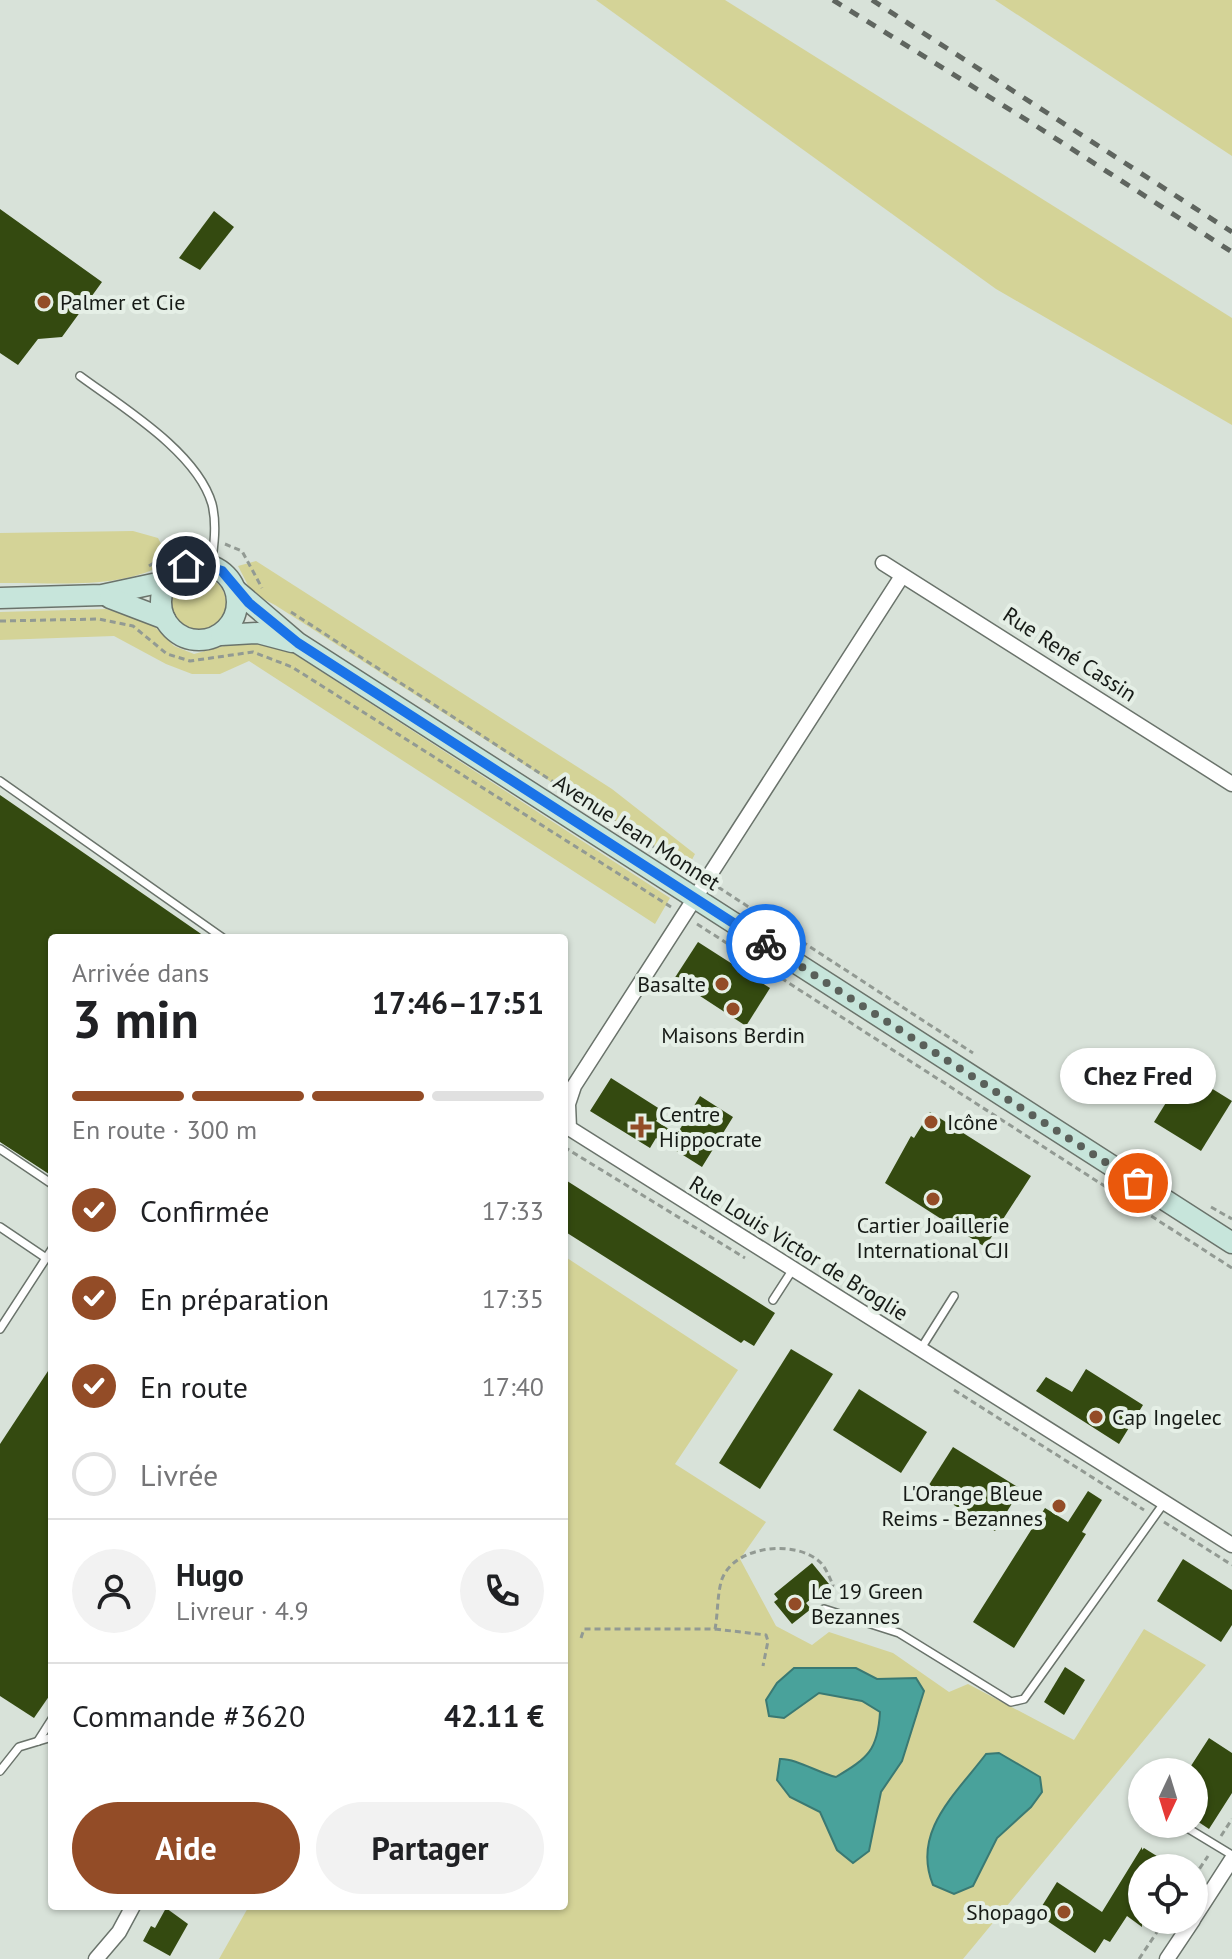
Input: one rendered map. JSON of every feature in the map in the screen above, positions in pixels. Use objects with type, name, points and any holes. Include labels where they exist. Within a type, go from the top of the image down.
[{"type":"street","name":"Rue René Cassin","points":[[883,563],[929,589],[1232,784]]},
{"type":"street","points":[[0,598],[102,595],[135,598],[165,619],[183,638],[209,640],[221,635],[236,615],[237,591],[231,580],[211,566],[186,566],[167,581],[135,598]]},
{"type":"street","name":"Rue Louis Victor de Broglie","points":[[568,1104],[574,1086],[902,576]]},
{"type":"street","points":[[165,619],[161,607],[167,581]]},
{"type":"street","name":"Avenue Jean Monnet","points":[[237,591],[298,643],[1232,1243]]},
{"type":"street","name":"Avenue Jean Monnet","points":[[221,635],[255,643],[298,643]]},
{"type":"street","name":"Rue Louis Victor de Broglie","points":[[568,1130],[1232,1545]]},
{"type":"street","points":[[1208,1895],[1232,1857]]},
{"type":"street","points":[[96,1959],[119,1932],[131,1910]]},
{"type":"street","points":[[1167,1959],[1183,1934]]},
{"type":"lane","points":[[80,376],[147,425],[199,476],[212,504],[215,542],[211,566]]},
{"type":"lane","points":[[0,781],[217,934]]},
{"type":"lane","points":[[0,1149],[48,1181]]},
{"type":"lane","points":[[0,1227],[46,1258]]},
{"type":"lane","points":[[0,1329],[48,1255]]},
{"type":"lane","points":[[773,1300],[793,1269]]},
{"type":"lane","points":[[920,1350],[954,1296]]},
{"type":"lane","points":[[824,1609],[899,1633],[1011,1702],[1024,1699],[1164,1503]]},
{"type":"lane","points":[[37,1743],[48,1725]]},
{"type":"lane","points":[[0,1771],[19,1747],[48,1739]]},
{"type":"lane","points":[[1203,1838],[1232,1857]]},
{"type":"path","points":[[133,626],[140,572],[191,540],[215,542],[242,551],[265,594]]},
{"type":"path","points":[[286,609],[695,898],[1232,1268]]},
{"type":"path","points":[[0,621],[99,619],[133,626],[167,654],[190,661],[255,643],[695,898],[975,1055]]},
{"type":"path","points":[[568,1149],[745,1258]]},
{"type":"path","points":[[1207,1204],[1232,1219]]},
{"type":"path","points":[[943,1383],[1232,1565]]},
{"type":"path","points":[[715,1629],[723,1578],[737,1560],[766,1548],[803,1552],[822,1563],[833,1585],[824,1609]]},
{"type":"path","points":[[581,1638],[584,1629],[715,1629],[766,1635],[768,1641],[763,1666]]},
{"type":"path","points":[[1139,1959],[1156,1934]]},
{"type":"shaded area","points":[[596,0],[725,0],[1232,318],[1232,425],[996,289]]},
{"type":"shaded area","points":[[995,0],[1232,0],[1232,156]]},
{"type":"shaded area","points":[[133,531],[158,538],[170,561],[151,571],[110,581],[0,583],[0,533]]},
{"type":"shaded area","points":[[256,561],[612,789],[695,854],[687,869],[252,593],[238,566]]},
{"type":"shaded area","points":[[199,576],[218,584],[226,603],[218,622],[199,630],[180,622],[172,603],[180,584]]},
{"type":"shaded area","points":[[106,609],[151,623],[174,646],[194,654],[239,642],[285,648],[670,898],[655,924],[249,661],[220,674],[192,674],[114,636],[0,640],[0,612]]},
{"type":"shaded area","points":[[568,1259],[738,1370],[675,1464],[766,1522],[740,1559],[776,1626],[812,1645],[829,1632],[893,1653],[949,1692],[968,1684],[1074,1740],[1144,1629],[1206,1665],[963,1959],[219,1959],[247,1910],[568,1910]]},
{"type":"water","points":[[794,1668],[856,1668],[877,1679],[916,1678],[924,1691],[902,1761],[881,1792],[869,1851],[853,1863],[837,1850],[820,1812],[790,1797],[777,1780],[780,1759],[836,1777],[869,1752],[877,1736],[880,1712],[862,1701],[819,1693],[784,1718],[769,1716],[766,1700],[777,1683]]},
{"type":"water","points":[[999,1753],[1040,1777],[1042,1792],[1031,1807],[997,1838],[973,1886],[954,1894],[933,1885],[928,1865],[932,1830],[951,1798],[986,1754]]},
{"type":"building","name":"Palmer et Cie","points":[[0,209],[102,282],[62,337],[38,339],[18,365],[0,353]]},
{"type":"building","points":[[214,211],[234,227],[200,270],[179,258]]},
{"type":"building","points":[[0,795],[201,934],[48,934],[48,1173],[0,1142]]},
{"type":"building","name":"Basalte","points":[[698,942],[770,988],[746,1026],[674,979]]},
{"type":"building","points":[[1185,1072],[1232,1101],[1201,1151],[1154,1122]]},
{"type":"building","name":"Centre Hippocrate","points":[[611,1078],[663,1111],[656,1121],[677,1134],[700,1096],[733,1117],[702,1167],[656,1138],[650,1148],[590,1111]]},
{"type":"building","points":[[930,1112],[1031,1176],[985,1247],[885,1183],[911,1136],[914,1138]]},
{"type":"building","points":[[568,1182],[775,1313],[754,1346],[744,1340],[741,1343],[568,1234]]},
{"type":"building","points":[[791,1349],[833,1374],[760,1489],[719,1463]]},
{"type":"building","points":[[1086,1369],[1143,1405],[1119,1444],[1036,1391],[1046,1377],[1072,1392]]},
{"type":"building","points":[[48,1371],[48,1698],[34,1718],[0,1696],[0,1444]]},
{"type":"building","points":[[859,1389],[927,1432],[901,1473],[833,1430]]},
{"type":"building","points":[[953,1447],[1021,1489],[995,1531],[927,1488]]},
{"type":"building","points":[[1088,1491],[1102,1500],[1082,1532],[1086,1534],[1014,1648],[973,1622],[1045,1508],[1068,1522]]},
{"type":"building","points":[[1183,1559],[1232,1590],[1232,1625],[1221,1642],[1157,1601]]},
{"type":"building","points":[[812,1563],[829,1584],[806,1603],[811,1609],[792,1624],[774,1602],[778,1599],[774,1594]]},
{"type":"building","points":[[1065,1667],[1085,1680],[1064,1715],[1044,1702]]},
{"type":"building","points":[[1209,1738],[1232,1753],[1232,1793],[1209,1829],[1208,1758],[1196,1758]]},
{"type":"building","points":[[1142,1847],[1142,1850],[1144,1848],[1154,1854],[1138,1854]]},
{"type":"building","points":[[1128,1870],[1128,1917],[1110,1942],[1104,1939],[1095,1953],[1037,1914],[1057,1882],[1102,1912]]},
{"type":"building","points":[[165,1910],[188,1924],[170,1956],[143,1941],[151,1926],[155,1928]]},
{"type":"railway","points":[[833,0],[1232,252]]},
{"type":"railway","points":[[872,0],[1232,232]]},
{"type":"way so far","points":[[766,944],[1138,1183]]},
{"type":"place","name":"Palmer et Cie","points":[[44,302]]},
{"type":"place","name":"Basalte","points":[[722,984]]},
{"type":"place","name":"Maisons Berdin","points":[[733,1009]]},
{"type":"place","name":"Icône","points":[[931,1122]]},
{"type":"place","name":"Centre Hippocrate","points":[[641,1127]]},
{"type":"place","name":"Chez Fred","points":[[1138,1183]]},
{"type":"place","name":"Cartier Joaillerie International CJI","points":[[933,1199]]},
{"type":"place","name":"Cap Ingelec","points":[[1096,1417]]},
{"type":"place","name":"L'Orange Bleue Reims - Bezannes","points":[[1059,1506]]},
{"type":"place","name":"Le 19 Green Bezannes","points":[[795,1604]]},
{"type":"place","name":"Shopago","points":[[1064,1912]]},
{"type":"route","points":[[186,566],[199,564],[222,571],[249,603],[298,643],[766,944]]}]
